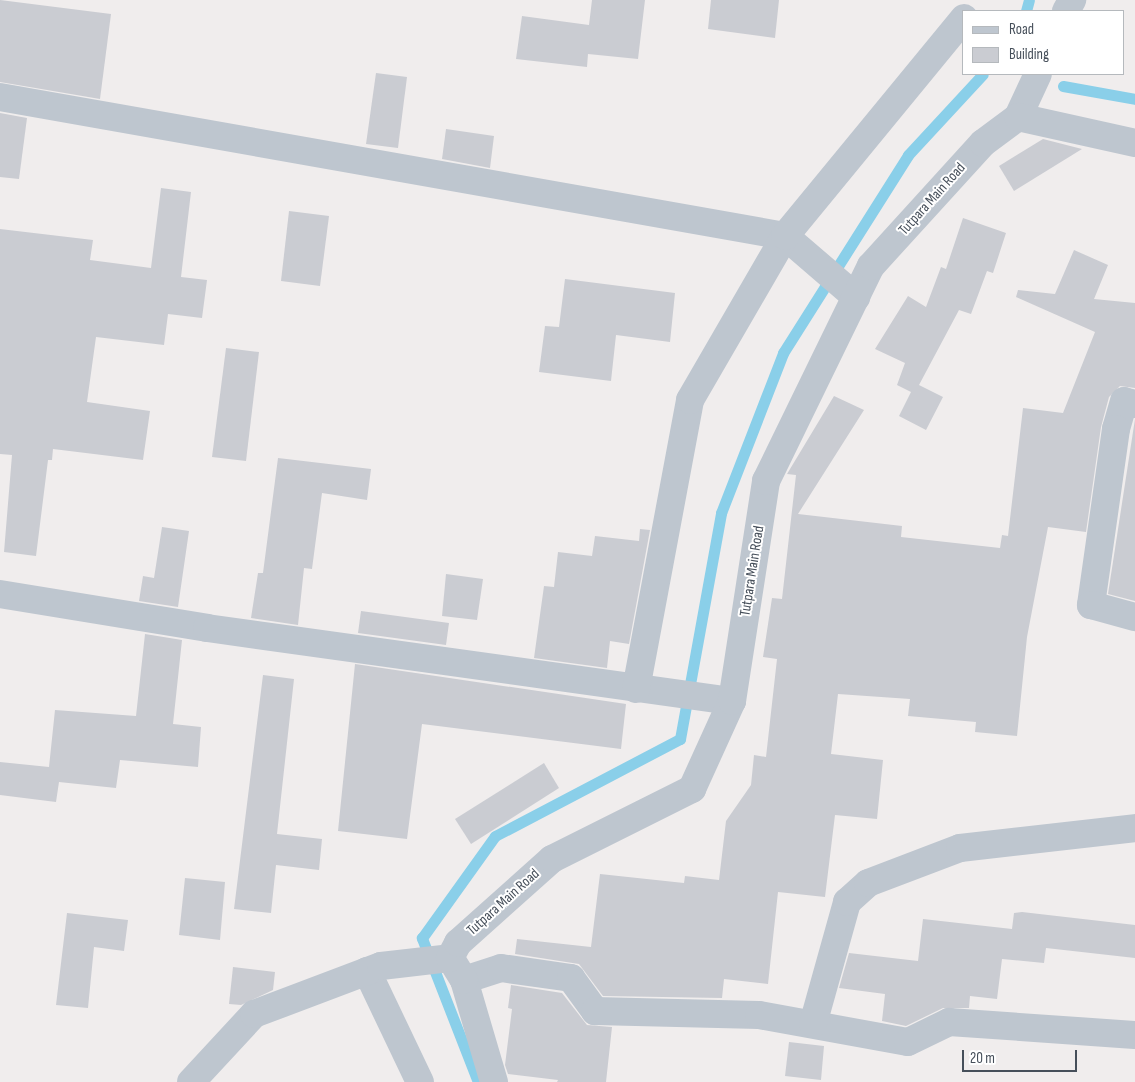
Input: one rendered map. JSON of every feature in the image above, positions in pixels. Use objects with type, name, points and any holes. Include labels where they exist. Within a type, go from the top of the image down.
[{"type":"street","points":[[644,691],[690,400],[785,236],[962,20]]},
{"type":"street","points":[[1038,75],[1018,117],[1135,143]]},
{"type":"street","points":[[0,97],[785,236],[851,292]]},
{"type":"street","name":"Tutpara Main Road","points":[[457,969],[458,943],[552,859],[692,789],[721,700],[766,481],[851,292],[871,266],[983,143],[1018,117]]},
{"type":"street","points":[[1135,404],[1124,401],[1116,429],[1091,605],[1135,617]]},
{"type":"street","points":[[0,594],[207,628],[644,691],[721,700]]},
{"type":"street","points":[[813,1024],[847,902],[868,883],[960,848],[1135,828]]},
{"type":"street","points":[[374,968],[420,1082]]},
{"type":"street","points":[[191,1082],[254,1014],[374,968],[501,968],[571,978],[595,1011],[759,1015],[908,1042],[949,1022],[1135,1035]]},
{"type":"street","points":[[457,969],[494,1082]]},
{"type":"building","points":[[0,0],[111,14],[100,99],[0,82]]},
{"type":"building","points":[[592,0],[645,0],[638,59],[588,54],[587,67],[516,59],[522,16],[589,25]]},
{"type":"building","points":[[711,0],[779,0],[775,38],[708,29]]},
{"type":"building","points":[[376,73],[407,77],[398,148],[366,144]]},
{"type":"building","points":[[0,113],[27,118],[19,179],[0,177]]},
{"type":"building","points":[[446,129],[494,136],[490,168],[442,159]]},
{"type":"building","points":[[1043,139],[1082,149],[1014,191],[999,166]]},
{"type":"building","points":[[161,188],[191,192],[181,277],[207,280],[202,318],[168,314],[164,345],[96,337],[87,402],[150,411],[143,460],[53,449],[52,460],[48,460],[36,556],[4,552],[12,455],[0,454],[0,229],[93,240],[90,260],[151,268]]},
{"type":"building","points":[[289,211],[329,216],[320,286],[281,281]]},
{"type":"building","points":[[963,218],[1006,233],[993,273],[987,271],[971,314],[959,310],[919,385],[943,397],[926,430],[899,416],[911,392],[897,385],[905,363],[875,349],[908,296],[926,307],[941,267],[946,269]]},
{"type":"building","points":[[1074,250],[1108,265],[1094,299],[1135,303],[1135,388],[1120,386],[1109,397],[1101,427],[1086,532],[1048,527],[1027,637],[1017,736],[975,732],[976,722],[908,716],[910,699],[838,694],[831,754],[883,760],[877,819],[835,815],[825,897],[778,892],[768,984],[724,979],[722,998],[603,996],[579,964],[515,954],[517,939],[591,947],[600,874],[684,883],[685,876],[719,880],[726,821],[751,785],[754,755],[766,757],[777,659],[763,657],[772,598],[782,599],[796,475],[787,474],[834,396],[864,410],[798,514],[902,526],[901,537],[1000,548],[1002,535],[1008,536],[1023,408],[1063,413],[1095,332],[1016,297],[1018,290],[1055,294]]},
{"type":"building","points":[[565,279],[675,293],[670,342],[616,335],[611,381],[539,372],[545,326],[559,327]]},
{"type":"building","points":[[226,348],[259,352],[246,461],[212,457]]},
{"type":"building","points":[[1135,419],[1135,601],[1108,594]]},
{"type":"building","points":[[278,458],[371,469],[367,500],[322,493],[312,569],[304,568],[298,625],[251,618],[258,573],[263,573]]},
{"type":"building","points":[[162,527],[189,531],[178,607],[139,601],[143,576],[154,578]]},
{"type":"building","points":[[640,529],[650,530],[629,644],[610,641],[607,668],[534,658],[544,586],[554,587],[558,552],[592,556],[595,536],[639,541]]},
{"type":"building","points":[[446,574],[483,579],[477,620],[442,616]]},
{"type":"building","points":[[361,611],[449,623],[446,645],[358,633]]},
{"type":"building","points":[[145,634],[182,640],[173,724],[201,727],[198,767],[120,760],[116,788],[59,782],[56,802],[0,795],[0,762],[49,767],[55,710],[136,716]]},
{"type":"building","points":[[355,664],[626,704],[621,749],[422,724],[407,839],[338,831]]},
{"type":"building","points":[[263,675],[294,679],[277,834],[322,839],[319,870],[276,865],[271,913],[234,909]]},
{"type":"building","points":[[544,763],[559,788],[471,844],[455,819]]},
{"type":"building","points":[[185,878],[225,882],[220,940],[179,935]]},
{"type":"building","points":[[1022,912],[1135,925],[1135,958],[1046,948],[1044,963],[1002,959],[997,999],[970,996],[969,1008],[943,1008],[906,1026],[882,1021],[885,994],[839,988],[849,953],[918,961],[923,919],[1012,929],[1014,913]]},
{"type":"building","points":[[67,913],[128,920],[124,951],[94,947],[88,1008],[56,1005]]},
{"type":"building","points":[[233,967],[275,972],[273,990],[241,1005],[229,1004]]},
{"type":"building","points":[[511,985],[562,993],[587,1025],[612,1027],[606,1082],[557,1082],[558,1080],[508,1074],[505,1065],[512,1009],[508,1008]]},
{"type":"building","points":[[789,1042],[824,1046],[821,1080],[785,1076]]},
{"type":"waterway","points":[[1026,10],[1029,0]]},
{"type":"waterway","points":[[478,1082],[422,938],[495,836],[680,739],[721,513],[783,353],[908,155],[982,75]]},
{"type":"waterway","points":[[1063,86],[1135,99]]}]
